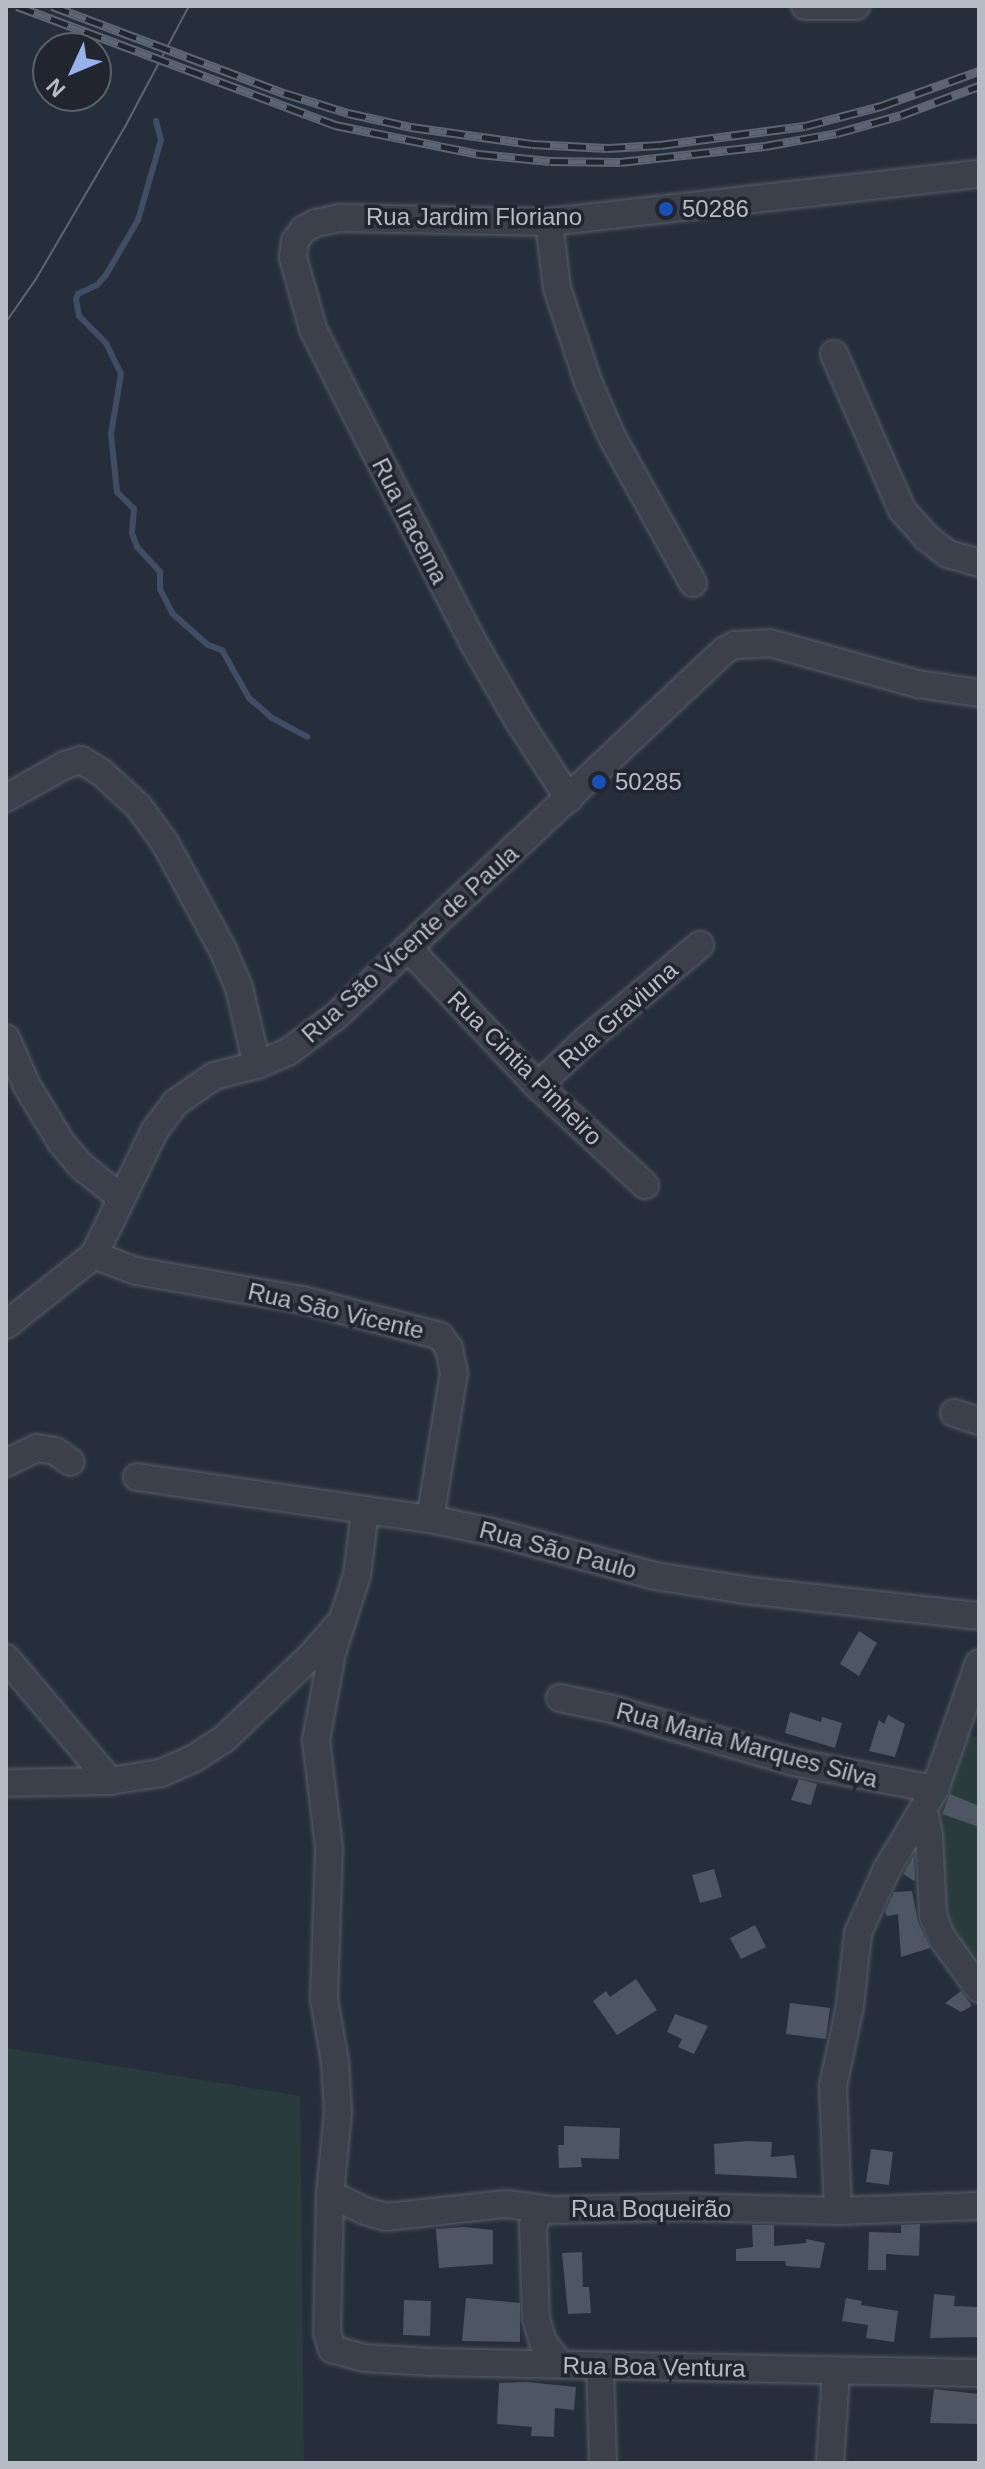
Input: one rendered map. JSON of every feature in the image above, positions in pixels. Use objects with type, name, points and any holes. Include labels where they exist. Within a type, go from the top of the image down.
[{"type":"street","points":[[805,6],[856,6]]},
{"type":"street","name":"Rua Jardim Floriano","points":[[304,229],[340,218],[549,222],[979,174]]},
{"type":"street","points":[[549,222],[557,288],[588,382],[612,437],[693,583]]},
{"type":"street","name":"Rua Iracema","points":[[304,229],[295,241],[293,257],[313,329],[473,642],[569,799]]},
{"type":"street","points":[[834,354],[902,510],[926,537],[948,554],[979,563]]},
{"type":"street","name":"Rua São Vicente de Paula","points":[[6,1325],[94,1255],[155,1130],[175,1103],[214,1076],[257,1065],[308,1039],[569,799],[725,650],[735,645],[770,643],[918,684],[979,693]]},
{"type":"street","points":[[6,798],[65,765],[81,760],[101,772],[139,807],[165,843],[223,950],[239,988],[257,1065]]},
{"type":"street","name":"Rua Graviuna","points":[[538,1086],[594,1033],[700,945]]},
{"type":"street","name":"Rua Cintia Pinheiro","points":[[408,948],[538,1086],[645,1185]]},
{"type":"street","points":[[6,1038],[27,1086],[61,1142],[80,1165],[121,1198]]},
{"type":"street","name":"Rua São Vicente","points":[[94,1255],[136,1271],[303,1300],[440,1336],[449,1348],[454,1373],[430,1519]]},
{"type":"street","points":[[954,1413],[979,1421]]},
{"type":"street","points":[[6,1463],[37,1448],[55,1451],[71,1462]]},
{"type":"street","name":"Rua São Paulo","points":[[137,1477],[430,1519],[493,1532],[655,1576],[744,1590],[979,1616]]},
{"type":"street","points":[[330,2194],[338,2112],[335,2062],[324,1999],[329,1848],[316,1740],[326,1677],[357,1575],[365,1511]]},
{"type":"street","points":[[6,1783],[110,1781],[161,1773],[224,1739],[311,1656],[347,1614]]},
{"type":"street","points":[[6,1658],[110,1781]]},
{"type":"street","points":[[838,2211],[833,2086],[850,2006],[858,1933],[887,1869],[930,1801],[979,1663]]},
{"type":"street","name":"Rua Maria Marques Silva","points":[[560,1698],[612,1709],[793,1762],[860,1777],[930,1801]]},
{"type":"street","points":[[930,1801],[933,1916],[942,1938],[979,1989]]},
{"type":"street","name":"Rua Boqueirão","points":[[330,2194],[365,2211],[386,2217],[506,2204],[541,2209],[686,2207],[838,2211],[979,2206]]},
{"type":"street","name":"Rua Boa Ventura","points":[[330,2194],[327,2332],[332,2349],[364,2358],[836,2372],[979,2373]]},
{"type":"street","points":[[541,2209],[533,2225],[536,2318],[543,2342],[561,2365]]},
{"type":"street","points":[[600,2366],[603,2463]]},
{"type":"street","points":[[830,2463],[836,2372]]},
{"type":"shaded area","points":[[961,1731],[979,1738],[979,1985],[968,1975],[937,1884],[931,1821]]},
{"type":"shaded area","points":[[6,2048],[300,2096],[304,2463],[6,2463]]},
{"type":"building","points":[[859,1631],[877,1643],[859,1676],[840,1664]]},
{"type":"building","points":[[790,1712],[821,1722],[822,1717],[842,1723],[835,1748],[785,1733]]},
{"type":"building","points":[[888,1715],[905,1724],[895,1757],[869,1751],[879,1720],[884,1724]]},
{"type":"building","points":[[799,1779],[817,1784],[811,1805],[791,1800]]},
{"type":"building","points":[[950,1794],[979,1806],[979,1827],[942,1814]]},
{"type":"building","points":[[914,1855],[915,1879],[914,1881],[903,1874]]},
{"type":"building","points":[[714,1869],[722,1897],[700,1903],[692,1875]]},
{"type":"building","points":[[912,1891],[918,1922],[930,1948],[901,1957],[898,1914],[887,1916],[885,1912],[894,1892]]},
{"type":"building","points":[[755,1925],[766,1947],[741,1959],[730,1938]]},
{"type":"building","points":[[636,1979],[657,2010],[617,2035],[593,2001],[606,1991],[610,1997]]},
{"type":"building","points":[[961,1991],[972,2006],[961,2012],[945,2003]]},
{"type":"building","points":[[790,2003],[830,2008],[826,2039],[786,2034]]},
{"type":"building","points":[[675,2014],[708,2026],[694,2054],[678,2047],[682,2039],[667,2032]]},
{"type":"building","points":[[564,2126],[620,2128],[619,2159],[581,2158],[582,2167],[559,2168],[558,2145],[564,2145]]},
{"type":"building","points":[[772,2142],[771,2157],[794,2155],[797,2178],[715,2174],[714,2144]]},
{"type":"building","points":[[871,2149],[893,2152],[889,2185],[866,2182]]},
{"type":"building","points":[[920,2224],[919,2256],[886,2254],[886,2270],[868,2270],[869,2232],[901,2233],[901,2225]]},
{"type":"building","points":[[752,2225],[774,2225],[774,2246],[806,2243],[806,2239],[825,2243],[820,2268],[786,2266],[785,2261],[736,2261],[736,2249],[753,2247]]},
{"type":"building","points":[[465,2227],[493,2230],[493,2264],[439,2268],[436,2229]]},
{"type":"building","points":[[582,2252],[583,2287],[589,2287],[591,2313],[568,2314],[562,2253]]},
{"type":"building","points":[[934,2294],[955,2296],[954,2306],[979,2307],[979,2337],[930,2338]]},
{"type":"building","points":[[466,2298],[520,2303],[520,2342],[462,2341]]},
{"type":"building","points":[[846,2298],[862,2301],[861,2305],[898,2311],[894,2342],[866,2338],[868,2325],[842,2321]]},
{"type":"building","points":[[404,2300],[431,2301],[430,2336],[403,2335]]},
{"type":"building","points":[[527,2382],[576,2387],[574,2410],[555,2408],[554,2437],[531,2436],[532,2427],[497,2424],[499,2383]]},
{"type":"building","points":[[934,2389],[979,2394],[979,2424],[930,2423]]},
{"type":"waterway","points":[[156,121],[161,140],[138,220],[106,275],[97,285],[78,294],[76,299],[79,316],[106,343],[121,374],[111,434],[117,492],[134,509],[132,533],[137,547],[160,572],[160,589],[173,614],[208,645],[222,650],[249,698],[272,718],[307,737]]},
{"type":"tram line","points":[[6,322],[36,279],[127,123],[189,6]]},
{"type":"railway","points":[[17,6],[335,125],[479,154],[550,161],[620,162],[765,146],[837,133],[901,115],[979,86]]},
{"type":"railway","points":[[52,6],[284,93],[348,113],[411,127],[532,144],[607,148],[660,145],[805,126],[881,106],[979,71]]},
{"type":"place","name":"50286","points":[[666,209]]},
{"type":"place","name":"50285","points":[[599,782]]}]
